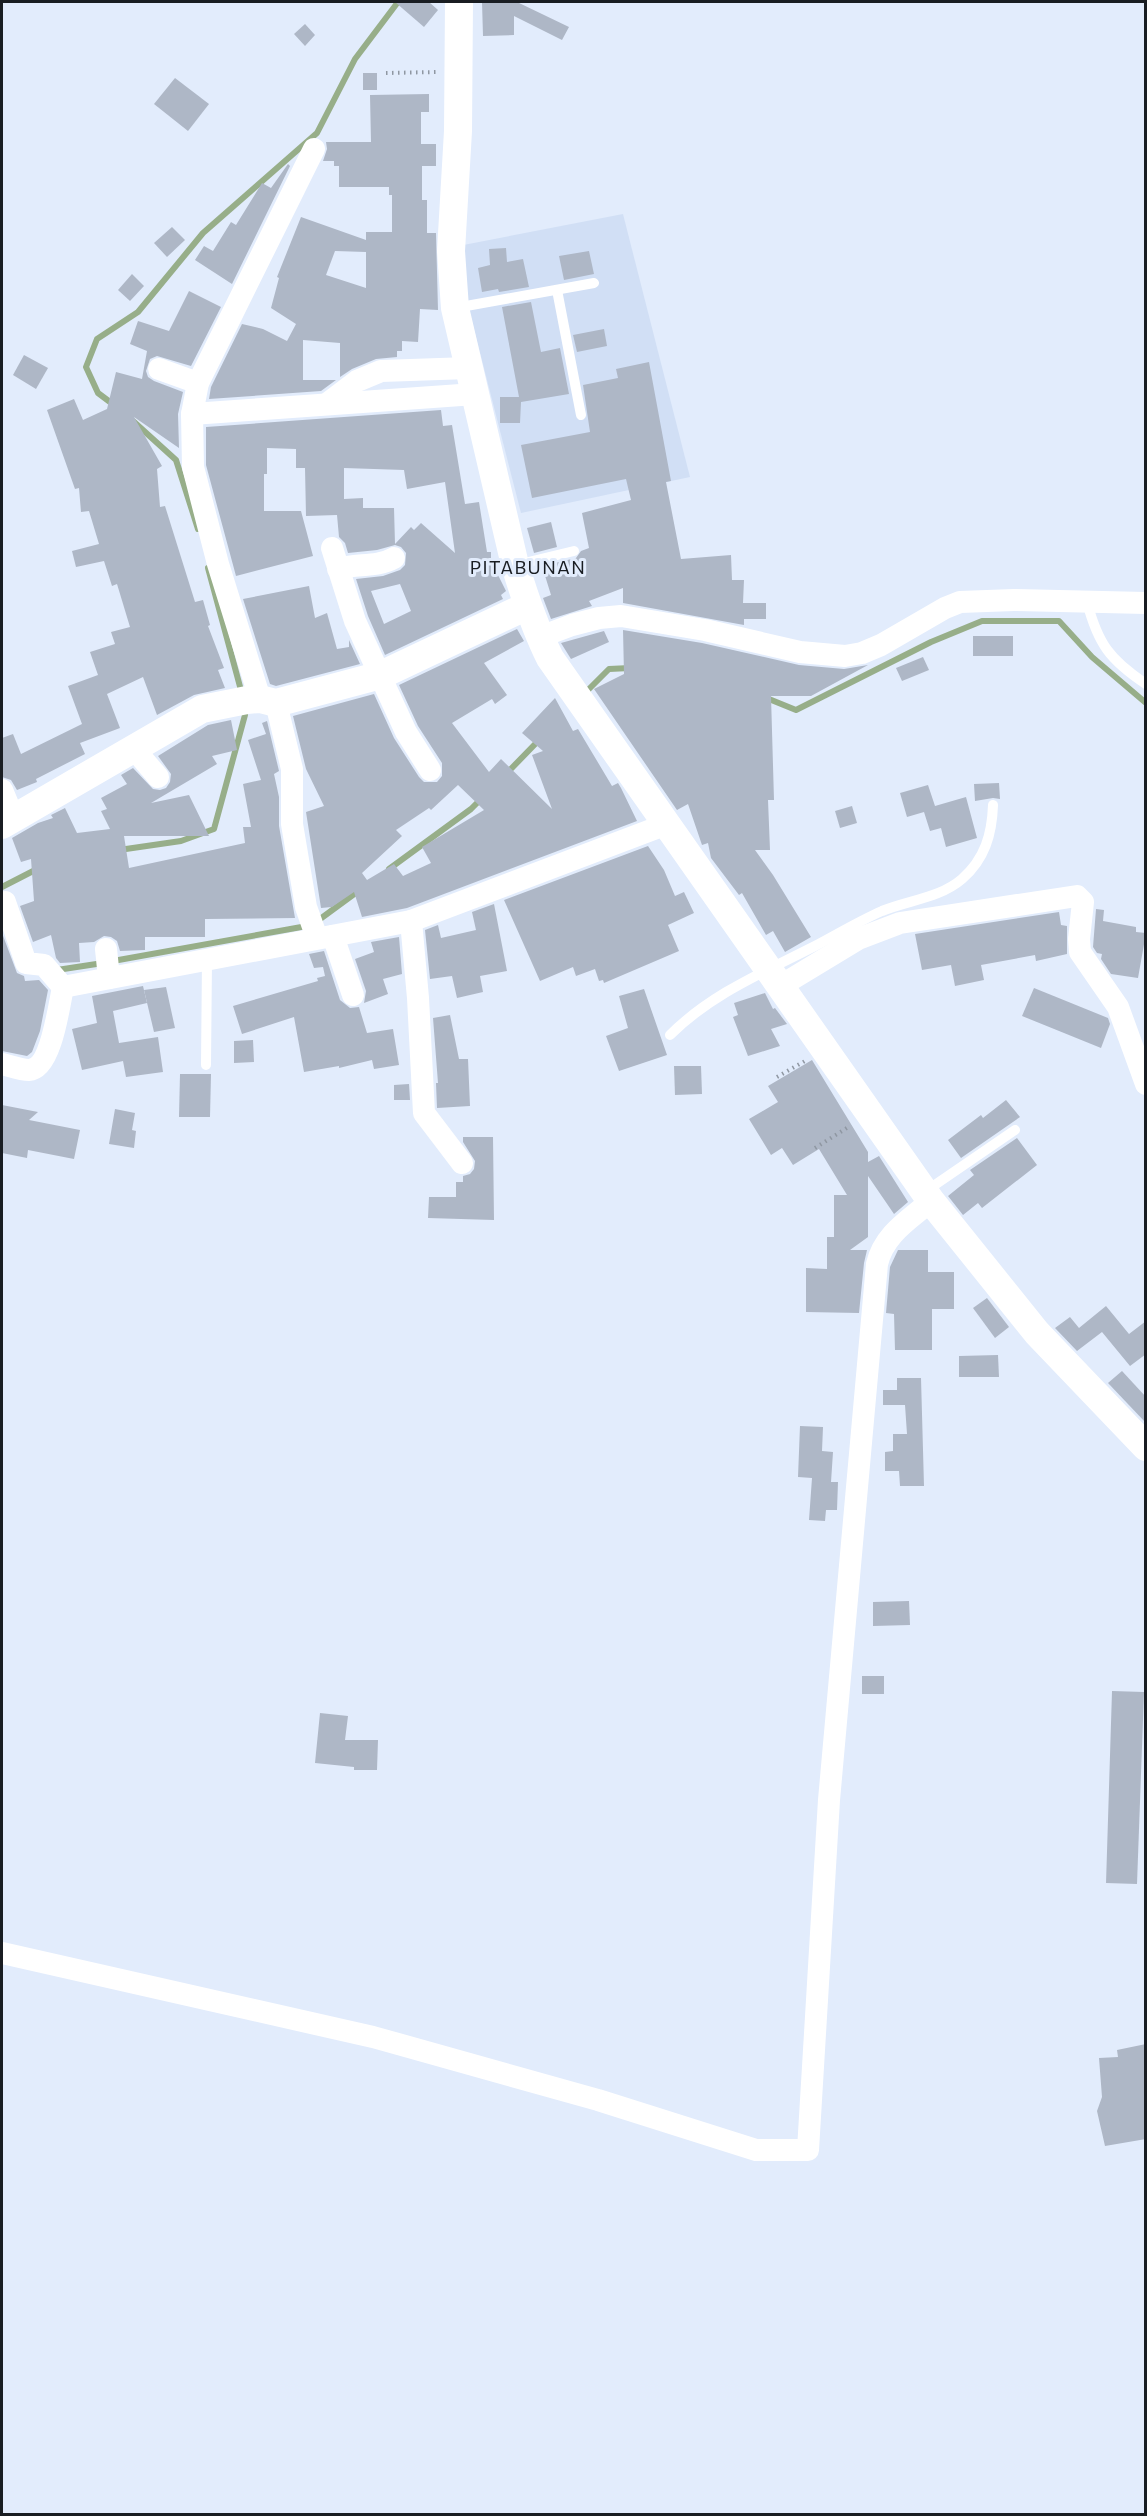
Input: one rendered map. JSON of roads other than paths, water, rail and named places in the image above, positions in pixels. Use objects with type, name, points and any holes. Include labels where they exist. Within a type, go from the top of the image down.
[{"type":"street","points":[[459,2],[459,71],[451,251],[455,308],[515,565],[527,606],[545,647],[666,824],[928,1197],[1037,1333],[1146,1447]]},
{"type":"street","points":[[314,148],[198,383],[192,414],[193,467],[253,701],[292,770],[292,824],[317,928],[353,995]]},
{"type":"street","points":[[159,369],[198,383]]},
{"type":"street","points":[[328,403],[357,381],[381,371],[472,381]]},
{"type":"street","points":[[192,414],[384,401],[472,381]]},
{"type":"street","points":[[394,558],[386,563],[349,565],[335,559],[355,621],[406,732],[430,770]]},
{"type":"street","points":[[545,647],[572,625],[599,618],[621,616],[705,630],[800,652],[845,656],[862,653],[881,645],[945,608],[960,602],[1146,603]]},
{"type":"street","points":[[2,790],[8,822],[202,709],[381,675],[527,606]]},
{"type":"street","points":[[134,749],[158,777]]},
{"type":"street","points":[[5,903],[26,963],[54,976],[107,963],[207,959],[317,928],[411,921],[666,824]]},
{"type":"street","points":[[775,977],[858,939],[900,923],[1077,896],[1083,902],[1080,951],[1118,1007],[1146,1084]]},
{"type":"street","points":[[411,921],[424,1113],[462,1162]]},
{"type":"street","points":[[2,1064],[31,1070],[40,1065],[48,1054],[54,976]]},
{"type":"street","points":[[2,1953],[373,2037],[598,2100],[756,2150],[808,2150],[829,1800],[877,1264],[880,1251],[886,1241],[928,1197]]},
{"type":"lane","points":[[455,308],[594,283]]},
{"type":"lane","points":[[557,290],[581,414]]},
{"type":"lane","points":[[515,565],[574,551]]},
{"type":"lane","points":[[1087,602],[1094,630],[1111,656],[1146,684]]},
{"type":"lane","points":[[670,1035],[707,1002],[738,983],[775,977],[881,912],[937,894],[962,879],[990,840],[993,805]]},
{"type":"lane","points":[[206,1065],[207,959]]},
{"type":"lane","points":[[928,1197],[1015,1130]]},
{"type":"waterway","points":[[114,405],[98,393],[86,367],[97,339],[138,312],[203,233],[317,133],[355,59],[398,2]]},
{"type":"waterway","points":[[133,421],[176,460],[198,529]]},
{"type":"waterway","points":[[208,568],[242,694]]},
{"type":"waterway","points":[[764,697],[796,710],[931,642],[982,621],[1059,621],[1092,657],[1146,703]]},
{"type":"waterway","points":[[585,693],[609,669],[630,668]]},
{"type":"waterway","points":[[119,850],[181,841],[214,829],[245,715],[244,707]]},
{"type":"waterway","points":[[507,773],[540,739]]},
{"type":"waterway","points":[[389,869],[471,809],[481,799]]},
{"type":"waterway","points":[[2,887],[39,868]]},
{"type":"waterway","points":[[316,922],[361,889]]},
{"type":"waterway","points":[[113,961],[307,926]]},
{"type":"waterway","points":[[57,970],[103,963]]},
{"type":"district","name":"PITABUNAN","points":[[528,567]]}]
